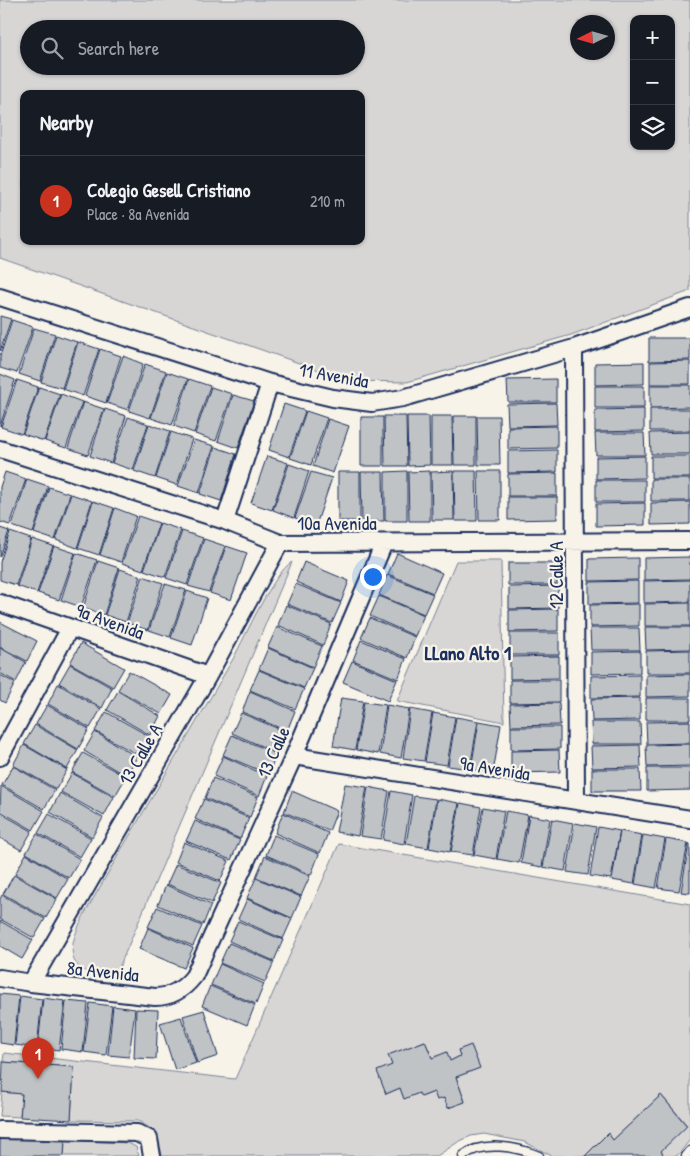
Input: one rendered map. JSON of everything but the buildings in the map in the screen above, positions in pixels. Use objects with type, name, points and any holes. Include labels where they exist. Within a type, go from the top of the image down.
[{"type":"street","name":"11 Avenida","points":[[0,297],[270,383],[334,398],[364,402],[386,401],[574,348],[690,308]]},
{"type":"street","name":"12 Calle A","points":[[574,348],[576,801]]},
{"type":"street","points":[[225,521],[270,383]]},
{"type":"street","name":"10a Avenida","points":[[0,449],[225,521],[280,543],[690,541]]},
{"type":"street","name":"13 Calle A","points":[[31,983],[208,676],[280,543]]},
{"type":"street","name":"13 Calle","points":[[194,976],[294,756],[384,543]]},
{"type":"street","name":"9a Avenida","points":[[0,602],[208,676]]},
{"type":"street","points":[[0,757],[70,628]]},
{"type":"street","name":"9a Avenida","points":[[294,756],[690,819]]},
{"type":"street","name":"8a Avenida","points":[[0,978],[163,997],[181,989],[194,976]]},
{"type":"street","points":[[0,1130],[137,1133],[149,1140],[152,1156]]},
{"type":"lane","points":[[462,1156],[470,1150],[514,1148],[539,1156]]},
{"type":"lane","points":[[686,1156],[690,1150]]},
{"type":"shaded area","points":[[0,0],[690,0],[690,291],[571,335],[407,382],[350,381],[0,258]]},
{"type":"shaded area","points":[[456,561],[501,561],[504,722],[397,701]]},
{"type":"shaded area","points":[[292,562],[118,970],[111,977],[95,975],[84,970],[76,964],[72,948],[85,913],[233,659],[268,592],[276,579]]},
{"type":"shaded area","points":[[339,844],[690,904],[690,1140],[677,1156],[661,1156],[663,1154],[661,1151],[687,1125],[661,1095],[613,1140],[607,1134],[585,1156],[552,1156],[525,1142],[484,1134],[471,1136],[458,1142],[437,1156],[162,1156],[155,1135],[148,1127],[138,1121],[71,1120],[74,1067],[3,1062],[4,1053],[235,1079]],"holes":[[[425,1041],[432,1058],[450,1061],[460,1056],[479,1068],[456,1077],[465,1101],[448,1108],[444,1098],[434,1092],[421,1097],[419,1093],[404,1098],[400,1088],[386,1094],[392,1065],[389,1055]]]},
{"type":"shaded area","points":[[2,1092],[22,1094],[20,1117],[0,1116]]},
{"type":"shaded area","points":[[65,1140],[128,1143],[136,1147],[139,1156],[64,1156]]},
{"type":"place","name":"Colegio Gesell Cristiano","points":[[38,1079]]},
{"type":"district","name":"LLano Alto 1","points":[[468,652]]}]
